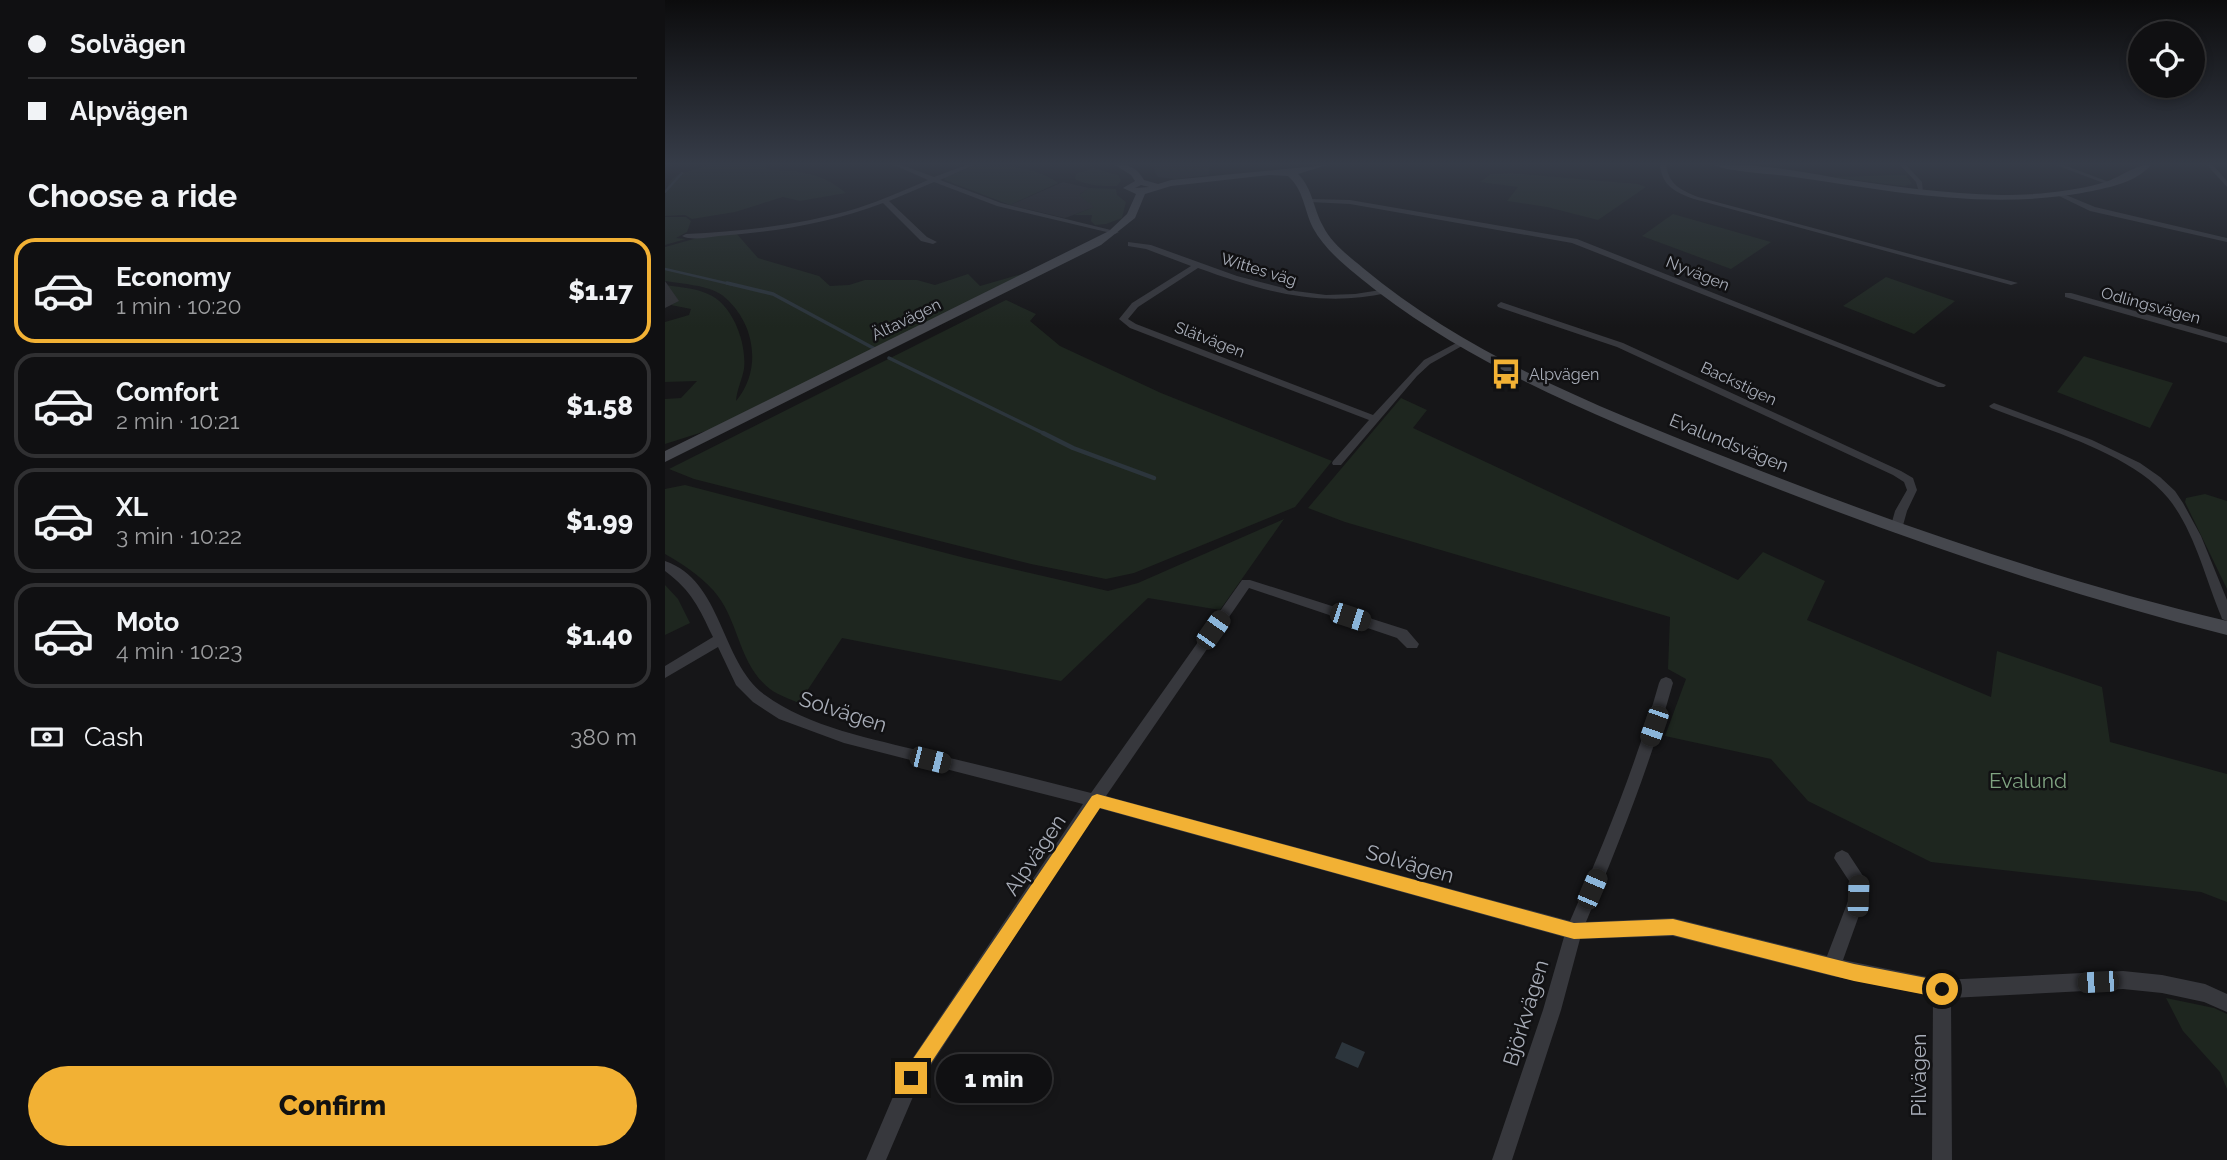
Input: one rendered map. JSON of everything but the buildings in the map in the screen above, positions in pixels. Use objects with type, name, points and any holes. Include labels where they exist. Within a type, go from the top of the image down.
[{"type":"street","points":[[686,236],[818,219]]},
{"type":"street","points":[[904,219],[924,239],[933,242]]},
{"type":"street","points":[[1060,219],[1115,232]]},
{"type":"street","name":"Ältavägen","points":[[665,457],[1044,271],[1115,232],[1130,219]]},
{"type":"street","name":"Evalundsvägen","points":[[1317,219],[1319,229],[1335,249],[1384,291],[1513,371],[1588,407],[1896,529],[2031,576],[2139,607],[2227,628]]},
{"type":"street","name":"Nyvägen","points":[[1448,219],[1574,241],[1941,385]]},
{"type":"street","points":[[1775,219],[2014,283]]},
{"type":"street","points":[[2137,219],[2227,240]]},
{"type":"street","name":"Wittes väg","points":[[1131,244],[1148,247],[1289,295],[1363,295],[1384,291]]},
{"type":"street","name":"Slätvägen","points":[[1198,265],[1135,305],[1123,319],[1145,331],[1375,419]]},
{"type":"street","name":"Odlingsvägen","points":[[2068,295],[2227,340]]},
{"type":"street","name":"Backstigen","points":[[1501,305],[1620,345],[1897,473],[1909,480],[1912,490],[1901,511],[1896,529]]},
{"type":"street","points":[[1337,463],[1397,391],[1427,362],[1465,342]]},
{"type":"street","points":[[1994,406],[2112,454],[2141,468],[2162,485],[2171,494],[2188,526],[2227,616]]},
{"type":"street","name":"Solvägen","points":[[665,565],[683,578],[700,597],[741,681],[758,698],[784,715],[844,737],[1097,801],[1574,931],[1673,927],[1832,967],[1942,989],[2123,981],[2162,984],[2205,993],[2227,1003]]},
{"type":"street","name":"Alpvägen","points":[[876,1160],[911,1078],[1117,768],[1246,583],[1402,634],[1412,644]]},
{"type":"street","points":[[665,673],[720,639]]},
{"type":"street","name":"Björkvägen","points":[[1502,1160],[1552,1010],[1574,931],[1619,826],[1666,683]]},
{"type":"street","points":[[1832,967],[1858,896],[1859,882],[1842,858]]},
{"type":"street","name":"Pilvägen","points":[[1942,989],[1942,1160]]},
{"type":"green space","points":[[665,219],[691,221],[687,232],[676,238],[686,239],[665,245]]},
{"type":"green space","points":[[1091,219],[1119,219],[1095,225]]},
{"type":"green space","points":[[1666,219],[1691,219],[1771,242],[1731,269],[1642,236]]},
{"type":"green space","points":[[736,233],[758,258],[819,276],[830,286],[849,285],[865,280],[917,280],[935,285],[968,274],[980,286],[1039,269],[709,430],[665,444],[665,399],[681,398],[697,381],[665,382],[665,322],[689,315],[691,309],[671,305],[678,301],[665,285],[708,294],[725,306],[737,326],[743,348],[744,369],[736,401],[745,388],[752,360],[748,332],[742,318],[722,295],[702,287],[665,281],[665,247],[697,238]]},
{"type":"green space","points":[[1886,277],[1955,301],[1914,334],[1843,306]]},
{"type":"green space","points":[[1006,300],[1036,314],[1030,321],[1060,346],[1161,393],[1332,461],[1295,507],[1134,573],[1106,579],[1031,564],[694,479],[669,469]]},
{"type":"green space","points":[[2084,356],[2173,383],[2150,428],[2057,392]]},
{"type":"green space","name":"Evalund","points":[[1401,398],[1427,410],[1413,428],[1738,580],[1763,552],[1825,581],[1807,620],[1991,697],[1997,651],[2102,687],[2110,742],[2227,774],[2227,902],[2201,892],[1931,862],[1808,801],[1771,759],[1665,736],[1686,679],[1668,669],[1670,617],[1345,522],[1308,508]]},
{"type":"green space","points":[[685,485],[965,558],[1108,591],[1138,583],[1284,519],[1220,610],[1148,598],[1061,681],[842,638],[799,703],[773,691],[759,679],[745,654],[729,614],[713,590],[691,570],[665,554],[665,489]]},
{"type":"green space","points":[[2205,494],[2227,501],[2227,589],[2185,502],[2186,498]]},
{"type":"green space","points":[[665,585],[678,599],[690,623],[665,635]]},
{"type":"green space","points":[[2166,998],[2214,1008],[2227,1014],[2227,1089],[2220,1072],[2183,1031]]},
{"type":"shaded area","points":[[1342,1042],[1365,1052],[1358,1068],[1335,1058]]},
{"type":"waterway","points":[[665,269],[734,285]]},
{"type":"waterway","points":[[727,283],[773,294],[875,349]]},
{"type":"waterway","points":[[889,358],[1047,435]]},
{"type":"waterway","points":[[1043,433],[1047,435]]},
{"type":"waterway","points":[[1047,435],[1073,448],[1154,478]]},
{"type":"place","name":"Alpvägen","points":[[1506,374]]},
{"type":"route","points":[[911,1078],[1097,801],[1574,931],[1673,927],[1854,972],[1942,989]]}]
